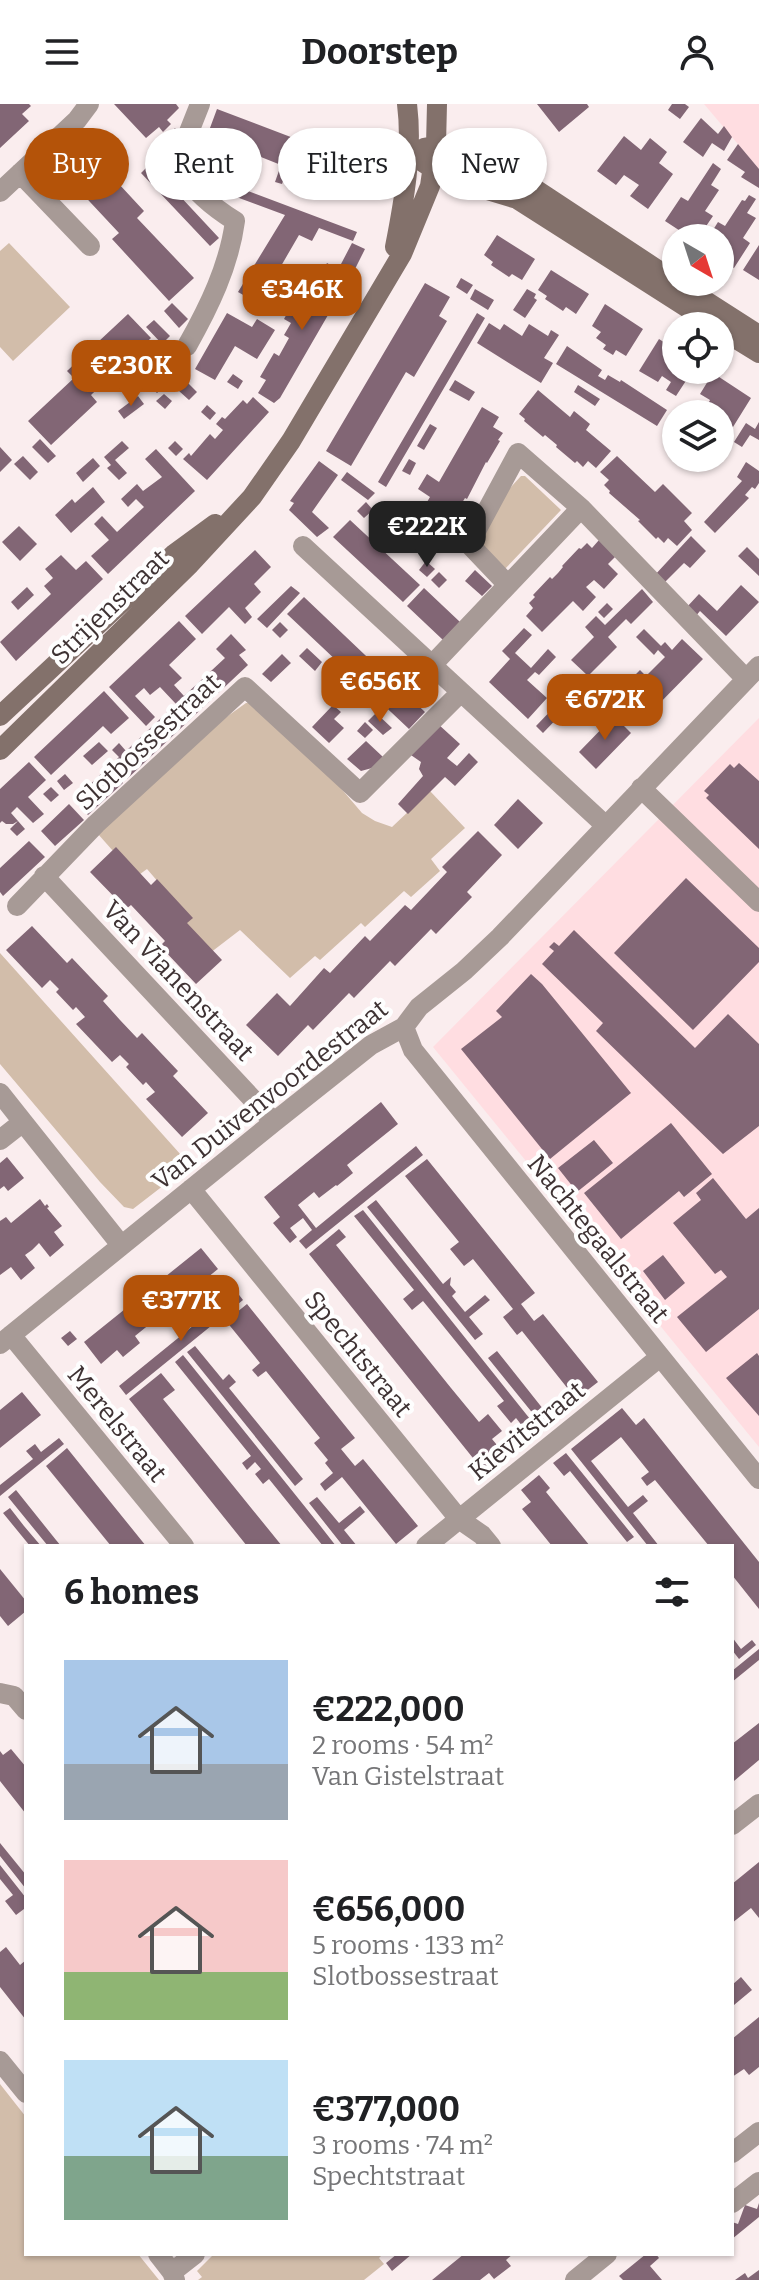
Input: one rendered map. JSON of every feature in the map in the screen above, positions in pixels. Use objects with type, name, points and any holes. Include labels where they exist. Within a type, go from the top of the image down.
[{"type":"street","points":[[0,192],[77,120],[89,104]]},
{"type":"street","points":[[187,346],[210,306],[232,243],[235,221],[191,188],[179,168],[183,147],[200,104]]},
{"type":"street","name":"Strijenstraat","points":[[407,104],[408,128]]},
{"type":"street","name":"Strijenstraat","points":[[436,128],[437,104]]},
{"type":"street","points":[[20,173],[90,246]]},
{"type":"street","name":"Strijenstraat","points":[[0,750],[190,564],[252,497],[291,441],[390,276],[402,254],[432,175]]},
{"type":"street","points":[[547,197],[662,273]]},
{"type":"street","name":"Strijenstraat","points":[[390,276],[405,200]]},
{"type":"street","points":[[519,200],[694,312]]},
{"type":"street","points":[[698,296],[759,335]]},
{"type":"street","points":[[734,337],[759,353]]},
{"type":"street","points":[[508,585],[469,544],[518,453],[581,508],[753,672]]},
{"type":"street","name":"Strijenstraat","points":[[0,716],[174,554],[252,497]]},
{"type":"street","points":[[432,665],[581,508]]},
{"type":"street","points":[[303,546],[605,825]]},
{"type":"street","name":"Van Duivenvoordestraat","points":[[5,1339],[371,1045],[404,1027],[419,1007],[500,937],[753,672]]},
{"type":"street","name":"Slotbossestraat","points":[[44,876],[245,687],[360,793],[460,693]]},
{"type":"street","points":[[641,788],[759,902]]},
{"type":"street","points":[[17,906],[44,876]]},
{"type":"street","name":"Van Vianenstraat","points":[[44,876],[274,1122]]},
{"type":"street","name":"Nachtegaalstraat","points":[[404,1027],[413,1050],[759,1479]]},
{"type":"street","points":[[0,1093],[121,1245]]},
{"type":"street","points":[[0,1140],[23,1122]]},
{"type":"street","name":"Spechtstraat","points":[[191,1189],[459,1519],[489,1544]]},
{"type":"street","name":"Merelstraat","points":[[5,1339],[182,1544]]},
{"type":"street","name":"Kievitstraat","points":[[428,1544],[660,1357]]},
{"type":"street","points":[[0,1693],[14,1696],[24,1708]]},
{"type":"street","points":[[734,1823],[759,1804]]},
{"type":"street","points":[[0,2061],[24,2091]]},
{"type":"street","points":[[734,2151],[759,2132]]},
{"type":"street","points":[[734,2201],[759,2182]]},
{"type":"street","points":[[159,2256],[174,2276],[193,2256]]},
{"type":"street","points":[[575,2280],[605,2256]]},
{"type":"shaded area","points":[[704,104],[759,104],[759,169]]},
{"type":"shaded area","points":[[9,243],[70,307],[13,361],[0,347],[0,251]]},
{"type":"shaded area","points":[[521,476],[525,476],[561,510],[504,570],[480,541],[498,501]]},
{"type":"shaded area","points":[[246,703],[339,786],[362,813],[375,821],[392,827],[430,791],[465,828],[431,859],[440,871],[411,897],[404,891],[365,927],[361,923],[320,960],[315,956],[290,978],[240,930],[210,953],[179,917],[184,912],[147,869],[136,877],[98,834],[225,718]]},
{"type":"shaded area","points":[[759,718],[759,1447],[433,1047]]},
{"type":"shaded area","points":[[0,953],[190,1165],[133,1209],[124,1207],[100,1182],[0,1064]]},
{"type":"shaded area","points":[[0,2084],[24,2114],[24,2256],[140,2256],[159,2280],[0,2280]]},
{"type":"shaded area","points":[[212,2256],[381,2256],[379,2258],[384,2264],[364,2280],[198,2280],[202,2277],[197,2271]]},
{"type":"building","points":[[0,104],[31,106],[22,114],[29,121],[0,148]]},
{"type":"building","points":[[114,104],[176,104],[179,108],[167,120],[171,124],[167,128],[145,128],[145,137]]},
{"type":"building","points":[[537,104],[587,104],[589,107],[559,132]]},
{"type":"building","points":[[672,104],[689,107],[680,119],[668,110]]},
{"type":"building","points":[[217,109],[278,132],[278,164],[262,158],[262,128],[210,128]]},
{"type":"building","points":[[701,118],[718,134],[724,126],[732,137],[724,151],[712,143],[703,157],[683,142]]},
{"type":"building","points":[[624,136],[641,150],[650,138],[667,152],[659,163],[673,174],[648,209],[630,196],[639,185],[624,175],[616,185],[597,171]]},
{"type":"building","points":[[738,144],[759,169],[759,188],[741,177],[745,172],[727,160]]},
{"type":"building","points":[[713,163],[721,169],[711,185],[719,190],[705,211],[713,216],[708,224],[670,224],[665,221],[681,197],[688,201]]},
{"type":"building","points":[[129,195],[144,211],[137,218],[194,278],[169,301],[112,239],[119,233],[88,200],[129,200]]},
{"type":"building","points":[[749,195],[756,199],[747,213],[756,218],[743,238],[750,243],[734,268],[734,224],[726,224],[742,200],[745,201]]},
{"type":"building","points":[[262,196],[357,232],[353,241],[319,228],[312,241],[299,235],[259,304],[238,292],[285,215],[244,200],[262,200]]},
{"type":"building","points":[[167,200],[184,200],[219,238],[210,246]]},
{"type":"building","points":[[497,235],[535,259],[522,280],[512,274],[509,277],[491,265],[493,262],[484,255]]},
{"type":"building","points":[[352,243],[365,249],[354,271],[341,264]]},
{"type":"building","points":[[759,245],[759,280],[743,270]]},
{"type":"building","points":[[327,263],[350,277],[280,398],[274,403],[258,393],[266,380],[260,377],[274,353],[279,356],[289,338],[284,335],[291,323],[284,319],[295,299],[308,307],[314,296],[309,293]]},
{"type":"building","points":[[551,270],[589,294],[576,314],[566,307],[563,311],[538,290]]},
{"type":"building","points":[[461,278],[473,285],[467,294],[456,287]]},
{"type":"building","points":[[425,283],[450,297],[439,316],[447,321],[414,377],[406,372],[351,466],[326,451]]},
{"type":"building","points":[[475,289],[494,300],[488,310],[470,299]]},
{"type":"building","points":[[527,289],[536,294],[534,298],[537,300],[525,318],[513,310]]},
{"type":"building","points":[[172,303],[188,319],[179,328],[164,311]]},
{"type":"building","points":[[605,304],[643,329],[626,356],[616,350],[613,355],[603,349],[606,345],[596,338],[601,332],[592,326]]},
{"type":"building","points":[[227,313],[252,327],[257,319],[275,330],[257,359],[235,346],[215,380],[195,369]]},
{"type":"building","points":[[477,313],[485,318],[386,487],[378,482]]},
{"type":"building","points":[[128,314],[151,338],[91,395],[97,402],[51,445],[28,421],[74,378],[67,371]]},
{"type":"building","points":[[154,320],[170,336],[162,344],[146,327]]},
{"type":"building","points":[[489,323],[500,330],[504,324],[522,336],[529,324],[548,336],[551,330],[559,335],[544,358],[553,363],[541,383],[477,343]]},
{"type":"building","points":[[659,339],[662,341],[662,376],[658,382],[639,371]]},
{"type":"building","points":[[567,346],[602,370],[598,376],[605,380],[608,375],[621,380],[662,407],[662,418],[657,426],[556,364]]},
{"type":"building","points":[[174,361],[182,369],[157,393],[150,386]]},
{"type":"building","points":[[233,374],[243,381],[238,389],[227,382]]},
{"type":"building","points":[[455,380],[475,392],[469,401],[449,390]]},
{"type":"building","points":[[187,382],[197,392],[189,400],[179,391]]},
{"type":"building","points":[[670,384],[684,384],[676,396],[666,390]]},
{"type":"building","points":[[706,384],[730,384],[751,398],[734,425],[734,400],[710,400],[700,394]]},
{"type":"building","points":[[578,385],[600,399],[595,406],[574,392]]},
{"type":"building","points":[[538,390],[570,417],[574,411],[590,424],[586,430],[611,451],[596,468],[588,461],[583,467],[577,461],[575,463],[545,435],[543,437],[524,421],[519,414]]},
{"type":"building","points":[[164,394],[172,401],[165,409],[156,401]]},
{"type":"building","points":[[138,396],[144,404],[124,419],[118,411]]},
{"type":"building","points":[[253,397],[269,412],[207,480],[183,459],[189,453],[191,456],[210,434],[215,439],[223,430],[216,424],[222,417],[225,419],[243,400],[247,404]]},
{"type":"building","points":[[207,405],[216,413],[210,420],[201,412]]},
{"type":"building","points":[[482,407],[499,417],[493,427],[503,433],[445,533],[424,521],[430,511],[424,507],[430,497],[418,489],[427,474],[439,482]]},
{"type":"building","points":[[759,422],[759,440],[750,435],[742,447],[734,442],[746,423],[755,429]]},
{"type":"building","points":[[430,424],[437,428],[424,450],[417,446]]},
{"type":"building","points":[[40,439],[56,456],[48,463],[32,447]]},
{"type":"building","points":[[122,441],[129,448],[115,460],[127,473],[119,480],[107,468],[111,465],[104,457]]},
{"type":"building","points":[[175,441],[183,449],[176,456],[168,448]]},
{"type":"building","points":[[0,447],[12,460],[0,472]]},
{"type":"building","points":[[156,449],[195,491],[108,574],[91,556],[109,540],[94,524],[102,516],[117,532],[144,507],[136,499],[128,507],[121,499],[137,484],[143,491],[162,477],[145,459]]},
{"type":"building","points":[[23,456],[38,472],[30,480],[14,464]]},
{"type":"building","points":[[617,456],[655,492],[663,484],[692,513],[684,521],[692,530],[677,546],[668,538],[664,543],[658,537],[656,539],[609,493],[604,485],[609,480],[600,472]]},
{"type":"building","points":[[93,458],[100,466],[83,482],[76,473]]},
{"type":"building","points":[[409,459],[416,463],[410,475],[402,471]]},
{"type":"building","points":[[319,461],[338,475],[312,512],[329,528],[317,537],[289,510],[294,503],[290,501]]},
{"type":"building","points":[[746,462],[759,471],[759,483],[755,489],[752,487],[745,495],[749,498],[715,533],[704,522],[742,481],[737,477]]},
{"type":"building","points":[[347,472],[375,493],[368,500],[341,480]]},
{"type":"building","points":[[93,487],[105,502],[71,533],[55,515],[72,499],[75,503]]},
{"type":"building","points":[[366,502],[373,510],[364,518],[357,511]]},
{"type":"building","points":[[412,509],[419,516],[403,533],[395,525]]},
{"type":"building","points":[[350,520],[420,585],[403,602],[333,537]]},
{"type":"building","points":[[19,526],[37,544],[20,561],[2,542]]},
{"type":"building","points":[[393,528],[408,543],[400,552],[385,537]]},
{"type":"building","points":[[691,536],[706,551],[690,568],[684,563],[663,584],[654,576]]},
{"type":"building","points":[[599,540],[616,556],[608,564],[618,574],[604,589],[594,580],[586,587],[596,597],[583,611],[573,601],[542,632],[526,616],[533,608],[529,603],[535,597],[533,595],[558,573],[579,548],[587,543],[592,548]]},
{"type":"building","points":[[747,547],[759,559],[759,576],[738,556]]},
{"type":"building","points":[[255,550],[271,567],[254,584],[261,592],[245,608],[252,617],[245,624],[229,607],[202,634],[185,616]]},
{"type":"building","points":[[61,555],[76,570],[86,561],[103,579],[16,661],[0,642],[51,594],[44,586],[53,578],[45,569]]},
{"type":"building","points":[[426,561],[435,569],[427,577],[419,570]]},
{"type":"building","points":[[475,570],[492,586],[482,596],[465,581]]},
{"type":"building","points":[[439,572],[447,580],[439,588],[431,580]]},
{"type":"building","points":[[741,585],[759,602],[726,636],[700,611],[695,617],[686,608],[699,594],[717,611]]},
{"type":"building","points":[[291,586],[300,593],[267,628],[257,619]]},
{"type":"building","points":[[27,587],[34,595],[18,610],[11,602]]},
{"type":"building","points":[[424,588],[460,622],[443,640],[407,606]]},
{"type":"building","points":[[642,589],[653,602],[631,624],[626,619],[608,637],[617,647],[588,676],[613,701],[605,709],[579,683],[587,675],[571,660],[594,637],[585,627],[596,616],[605,625]]},
{"type":"building","points":[[304,597],[425,712],[409,729],[287,614]]},
{"type":"building","points":[[607,603],[613,609],[604,618],[598,612]]},
{"type":"building","points":[[179,621],[196,639],[169,665],[182,678],[174,685],[184,696],[225,658],[216,649],[231,634],[246,650],[239,655],[248,665],[127,779],[112,764],[119,757],[112,750],[119,743],[126,751],[176,704],[160,687],[150,695],[144,688],[135,696],[155,717],[146,726],[109,687]]},
{"type":"building","points":[[280,622],[288,630],[280,638],[272,630]]},
{"type":"building","points":[[524,628],[532,635],[515,653],[531,668],[548,649],[556,657],[539,675],[535,672],[527,680],[547,698],[528,719],[489,682],[510,659],[502,651]]},
{"type":"building","points":[[644,629],[661,646],[665,642],[672,650],[682,639],[703,659],[650,713],[630,694],[626,684],[640,670],[646,676],[665,657],[658,650],[654,655],[636,637]]},
{"type":"building","points":[[307,648],[322,662],[315,671],[299,656]]},
{"type":"building","points":[[282,654],[291,663],[271,682],[262,674]]},
{"type":"building","points":[[341,680],[357,695],[349,703],[341,695],[331,705],[324,698]]},
{"type":"building","points":[[104,691],[129,718],[111,734],[103,726],[51,775],[34,757]]},
{"type":"building","points":[[561,700],[568,707],[543,733],[536,726]]},
{"type":"building","points":[[333,705],[341,712],[334,719],[344,728],[329,743],[312,727]]},
{"type":"building","points":[[376,713],[392,728],[383,735],[368,721]]},
{"type":"building","points":[[614,716],[631,733],[596,769],[579,752]]},
{"type":"building","points":[[365,722],[373,730],[365,738],[357,731]]},
{"type":"building","points":[[438,724],[460,744],[447,758],[457,766],[469,753],[478,762],[455,786],[445,777],[408,814],[398,804],[423,776],[419,769],[421,762],[408,753]]},
{"type":"building","points":[[366,741],[383,757],[372,768],[361,771],[347,759]]},
{"type":"building","points":[[99,742],[108,751],[92,765],[83,756]]},
{"type":"building","points":[[29,762],[46,780],[28,797],[44,814],[33,823],[17,807],[11,813],[18,821],[13,824],[0,823],[0,789]]},
{"type":"building","points":[[739,763],[759,781],[759,849],[706,798],[709,795],[704,791],[730,764],[734,768]]},
{"type":"building","points":[[108,767],[123,783],[88,815],[74,800]]},
{"type":"building","points":[[65,774],[73,783],[64,790],[57,781]]},
{"type":"building","points":[[51,787],[59,795],[51,802],[43,794]]},
{"type":"building","points":[[518,799],[543,823],[518,849],[494,825]]},
{"type":"building","points":[[69,804],[84,820],[55,846],[41,831]]},
{"type":"building","points":[[18,821],[25,829],[17,836],[10,829]]},
{"type":"building","points":[[478,831],[502,855],[467,892],[472,897],[436,934],[431,929],[395,966],[390,961],[354,998],[349,993],[313,1030],[308,1025],[278,1056],[246,1025],[277,993],[290,1006],[324,968],[330,973],[365,936],[370,941],[405,905],[411,910],[447,872],[442,867]]},
{"type":"building","points":[[29,841],[45,857],[3,896],[0,892],[0,868]]},
{"type":"building","points":[[116,847],[151,885],[157,879],[193,918],[187,923],[222,960],[196,984],[160,946],[165,941],[131,905],[126,909],[90,872]]},
{"type":"building","points":[[686,878],[759,948],[759,962],[693,1030],[614,953]]},
{"type":"building","points":[[32,926],[67,963],[72,958],[108,996],[103,1001],[137,1038],[142,1033],[178,1071],[173,1076],[208,1113],[182,1137],[146,1099],[155,1092],[146,1082],[143,1085],[126,1067],[129,1064],[120,1055],[112,1062],[76,1024],[85,1017],[76,1007],[73,1010],[56,992],[59,989],[50,980],[42,988],[6,950]]},
{"type":"building","points":[[574,930],[695,1048],[728,1014],[759,1044],[759,1126],[723,1154],[596,1031],[603,1023],[542,964],[554,951],[549,947],[554,942],[559,946]]},
{"type":"building","points":[[531,974],[631,1093],[550,1159],[461,1049],[502,1017],[496,1011]]},
{"type":"building","points":[[381,1102],[398,1124],[347,1165],[353,1173],[337,1186],[319,1198],[314,1192],[298,1205],[316,1228],[416,1146],[423,1155],[306,1249],[299,1241],[312,1230],[303,1218],[290,1228],[297,1237],[290,1243],[273,1223],[280,1217],[264,1197]]},
{"type":"building","points":[[671,1123],[712,1174],[684,1197],[679,1191],[621,1239],[584,1193]]},
{"type":"building","points":[[594,1140],[613,1163],[577,1192],[558,1168]]},
{"type":"building","points":[[7,1157],[24,1178],[8,1191],[4,1186],[0,1189],[0,1163]]},
{"type":"building","points":[[427,1159],[535,1293],[521,1304],[534,1321],[543,1314],[598,1382],[576,1399],[522,1331],[517,1335],[503,1317],[513,1309],[473,1259],[464,1266],[450,1249],[459,1242],[405,1176]]},
{"type":"building","points":[[713,1178],[746,1219],[759,1208],[759,1309],[706,1352],[677,1317],[727,1277],[721,1270],[715,1274],[673,1223],[701,1200],[696,1193]]},
{"type":"building","points":[[40,1199],[62,1226],[54,1232],[64,1245],[50,1257],[39,1243],[25,1255],[35,1268],[21,1280],[11,1267],[0,1275],[0,1221],[6,1217],[11,1223]]},
{"type":"building","points":[[376,1200],[443,1284],[451,1277],[450,1285],[456,1292],[452,1296],[465,1312],[485,1295],[490,1300],[469,1317],[483,1334],[475,1340],[367,1207]]},
{"type":"building","points":[[363,1210],[538,1429],[530,1436],[516,1418],[511,1423],[497,1406],[504,1401],[423,1301],[412,1310],[403,1299],[414,1290],[354,1216]]},
{"type":"building","points":[[339,1229],[346,1237],[336,1245],[451,1388],[479,1422],[488,1414],[502,1431],[492,1439],[506,1456],[485,1473],[309,1254]]},
{"type":"building","points":[[201,1248],[218,1269],[135,1336],[140,1343],[123,1357],[117,1350],[101,1364],[84,1342]]},
{"type":"building","points":[[663,1255],[685,1283],[665,1300],[643,1271]]},
{"type":"building","points":[[236,1291],[243,1300],[126,1395],[119,1386]]},
{"type":"building","points":[[247,1304],[355,1438],[341,1449],[355,1466],[363,1459],[418,1526],[396,1544],[342,1477],[325,1491],[320,1484],[333,1473],[325,1463],[328,1460],[314,1443],[320,1438],[266,1371],[258,1377],[252,1370],[260,1363],[226,1321]]},
{"type":"building","points":[[70,1331],[77,1339],[68,1346],[61,1338]]},
{"type":"building","points":[[195,1346],[223,1380],[229,1374],[236,1382],[229,1388],[303,1479],[295,1486],[187,1352]]},
{"type":"building","points":[[497,1351],[551,1419],[543,1426],[488,1358]]},
{"type":"building","points":[[757,1353],[759,1356],[759,1416],[726,1378]]},
{"type":"building","points":[[183,1355],[334,1544],[321,1544],[269,1479],[263,1484],[255,1474],[261,1469],[255,1462],[247,1470],[242,1463],[251,1456],[175,1362]]},
{"type":"building","points":[[161,1373],[175,1390],[163,1399],[280,1544],[245,1544],[129,1399]]},
{"type":"building","points":[[22,1392],[41,1415],[0,1448],[0,1410]]},
{"type":"building","points":[[622,1408],[636,1425],[644,1418],[759,1562],[759,1609],[734,1578],[734,1544],[707,1544],[655,1480],[647,1486],[641,1478],[649,1472],[621,1437],[591,1461],[628,1507],[643,1495],[648,1501],[633,1513],[657,1544],[646,1544],[571,1449]]},
{"type":"building","points":[[59,1438],[64,1444],[0,1496],[0,1485],[33,1459],[26,1451],[35,1444],[41,1452]]},
{"type":"building","points":[[67,1448],[144,1544],[109,1544],[46,1466]]},
{"type":"building","points":[[566,1453],[634,1537],[627,1542],[570,1471],[564,1476],[553,1463]]},
{"type":"building","points":[[539,1475],[550,1488],[546,1492],[588,1544],[550,1544],[522,1509],[531,1502],[521,1490]]},
{"type":"building","points":[[16,1490],[59,1544],[46,1544],[8,1497]]},
{"type":"building","points":[[317,1497],[339,1523],[360,1506],[365,1512],[344,1530],[355,1544],[341,1544],[309,1503]]},
{"type":"building","points":[[10,1508],[39,1544],[28,1544],[3,1513]]},
{"type":"building","points":[[0,1569],[24,1599],[24,1613],[8,1626],[0,1616]]},
{"type":"building","points":[[734,1640],[741,1649],[752,1640],[756,1645],[739,1659],[734,1653]]},
{"type":"building","points":[[759,1649],[759,1660],[734,1680],[734,1669]]},
{"type":"building","points":[[759,1723],[759,1760],[734,1781],[734,1742]]},
{"type":"building","points":[[11,1749],[24,1765],[24,1811],[0,1781],[0,1751],[3,1755]]},
{"type":"building","points":[[0,1843],[24,1873],[24,1886],[0,1856]]},
{"type":"building","points":[[759,1862],[759,1918],[751,1908],[734,1921],[734,1882]]},
{"type":"building","points":[[0,1865],[24,1895],[24,1909],[16,1915],[5,1901],[13,1895],[0,1879]]},
{"type":"building","points":[[6,1947],[20,1965],[24,1962],[24,2017],[0,1987],[0,1952]]},
{"type":"building","points":[[741,1977],[752,1990],[734,2005],[734,1983]]},
{"type":"building","points":[[759,2017],[759,2067],[749,2075],[744,2069],[734,2076],[734,2037]]},
{"type":"building","points":[[759,2203],[759,2217],[734,2237],[734,2223],[738,2224],[745,2205],[757,2209]]},
{"type":"building","points":[[395,2256],[410,2256],[392,2271],[386,2263]]},
{"type":"building","points":[[462,2256],[511,2256],[506,2260],[511,2266],[494,2279],[489,2273],[480,2280],[432,2280]]},
{"type":"building","points":[[644,2256],[659,2258],[650,2266],[662,2280],[623,2280],[619,2276]]},
{"type":"building","points":[[759,2270],[759,2280],[735,2280],[745,2273],[748,2278]]}]
